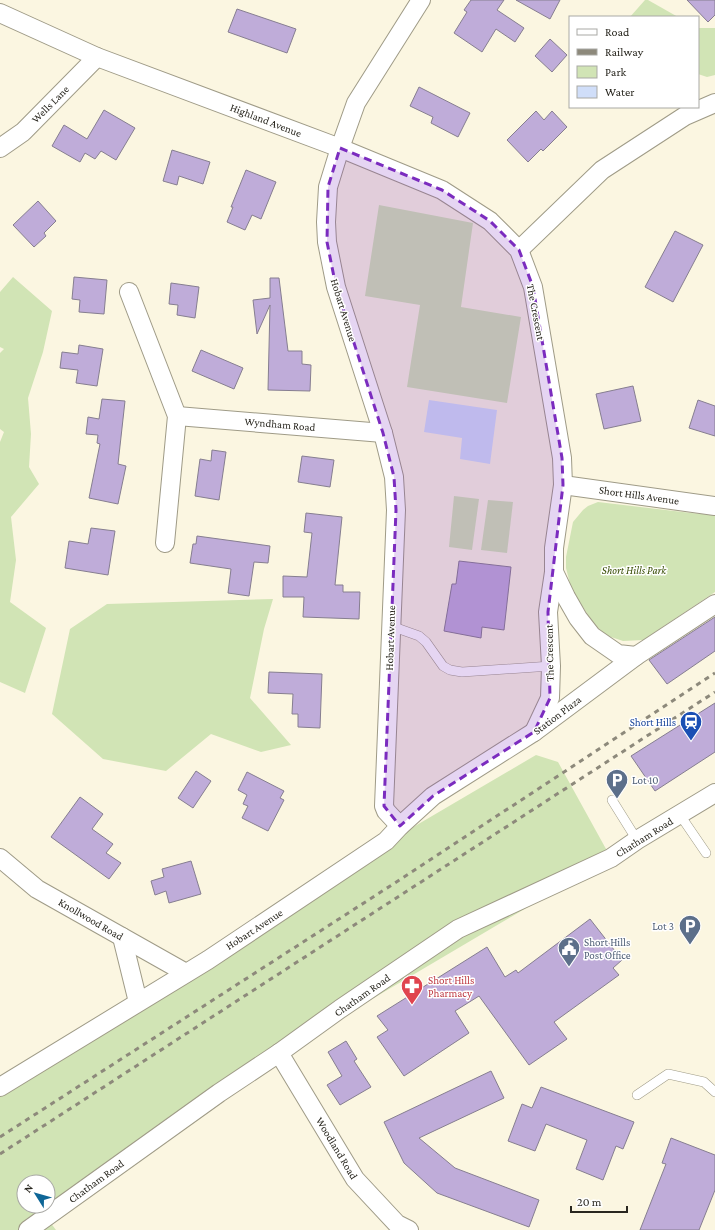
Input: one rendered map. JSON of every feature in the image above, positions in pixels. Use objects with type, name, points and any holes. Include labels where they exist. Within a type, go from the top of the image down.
[{"type":"street","name":"Hobart Avenue","points":[[0,1087],[186,973],[278,913],[386,841],[400,826],[386,811],[384,806],[396,510],[394,478],[383,432],[336,287],[327,242],[326,222],[328,187],[356,103],[421,0]]},
{"type":"street","name":"Highland Avenue","points":[[0,13],[97,57],[340,148],[442,190],[490,221],[519,250]]},
{"type":"street","name":"Wells Lane","points":[[0,148],[23,132],[97,57]]},
{"type":"street","points":[[519,250],[602,170],[685,116],[715,102]]},
{"type":"street","name":"The Crescent","points":[[519,250],[533,287],[562,458],[563,485],[554,548],[554,572],[548,612],[551,666],[550,698],[534,732]]},
{"type":"street","points":[[129,292],[177,416],[165,543]]},
{"type":"street","name":"Wyndham Road","points":[[177,416],[383,432]]},
{"type":"street","name":"Short Hills Avenue","points":[[563,485],[715,506]]},
{"type":"street","name":"The Crescent","points":[[554,572],[572,607],[592,636],[618,654],[636,656]]},
{"type":"street","name":"Station Plaza","points":[[400,826],[433,796],[534,732],[636,656],[715,604]]},
{"type":"street","name":"Chatham Road","points":[[28,1230],[340,1009],[458,928],[611,858],[637,840],[715,793]]},
{"type":"street","name":"Knollwood Road","points":[[0,858],[38,889],[186,973]]},
{"type":"street","points":[[122,937],[138,1002]]},
{"type":"street","name":"Woodland Road","points":[[279,1053],[355,1179],[397,1224],[409,1230]]},
{"type":"lane","points":[[391,626],[419,636],[426,642],[443,666],[450,670],[462,672],[551,666]]},
{"type":"lane","points":[[612,800],[637,840]]},
{"type":"lane","points":[[680,815],[706,853]]},
{"type":"lane","points":[[637,1095],[668,1074],[704,1082],[715,1092]]},
{"type":"highlighted area","points":[[340,148],[442,190],[490,221],[519,250],[533,287],[562,458],[563,485],[548,612],[550,698],[534,732],[433,796],[400,826],[384,806],[396,510],[394,477],[383,433],[336,287],[327,242],[328,187]]},
{"type":"green space","points":[[645,0],[648,0],[676,16],[631,16]]},
{"type":"green space","points":[[699,28],[715,28],[715,75],[707,77],[699,74]]},
{"type":"green space","points":[[379,205],[473,223],[461,307],[521,317],[507,403],[407,387],[420,305],[365,296]]},
{"type":"green space","points":[[13,277],[52,311],[43,352],[28,398],[31,434],[29,467],[39,484],[11,517],[16,560],[10,602],[46,628],[25,693],[0,682],[0,442],[4,432],[0,429],[0,353],[4,349],[0,347],[0,292]]},
{"type":"green space","points":[[454,496],[479,499],[472,550],[449,547]]},
{"type":"green space","points":[[488,500],[513,502],[507,553],[481,550]]},
{"type":"green space","name":"Short Hills Park","points":[[598,502],[715,515],[715,592],[643,640],[623,641],[605,635],[592,621],[579,601],[570,584],[566,568],[566,557],[573,522],[588,506]]},
{"type":"green space","points":[[273,599],[264,629],[250,698],[291,745],[261,752],[211,734],[166,771],[103,759],[52,714],[70,629],[107,604]]},
{"type":"green space","points":[[536,755],[558,762],[611,858],[345,1015],[56,1212],[56,1174],[16,1174],[16,1214],[53,1214],[47,1218],[56,1230],[0,1230],[0,1080],[381,846]]},
{"type":"water","points":[[429,400],[497,410],[490,464],[460,459],[462,438],[424,432]]},
{"type":"building","points":[[471,0],[504,0],[497,10],[524,28],[515,42],[496,29],[482,52],[454,33],[467,12],[464,10]]},
{"type":"building","points":[[516,0],[560,0],[550,19]]},
{"type":"building","points":[[687,0],[715,0],[715,15],[708,22]]},
{"type":"building","points":[[237,9],[296,29],[287,53],[228,32]]},
{"type":"building","points":[[550,39],[567,55],[552,72],[535,56]]},
{"type":"building","points":[[419,87],[470,113],[458,137],[431,123],[433,117],[410,106]]},
{"type":"building","points":[[104,110],[135,128],[116,160],[101,151],[95,159],[85,153],[80,162],[52,146],[64,125],[87,139]]},
{"type":"building","points":[[536,111],[544,120],[552,111],[567,127],[543,151],[541,149],[528,162],[507,140]]},
{"type":"building","points":[[172,150],[210,162],[203,184],[179,176],[177,185],[163,181]]},
{"type":"building","points":[[246,170],[276,182],[261,219],[252,215],[245,230],[227,222],[233,207],[231,207]]},
{"type":"building","points":[[38,201],[56,221],[44,233],[46,236],[34,247],[13,225]]},
{"type":"building","points":[[675,231],[703,245],[673,302],[645,287]]},
{"type":"building","points":[[74,277],[107,280],[104,314],[79,312],[80,300],[72,299]]},
{"type":"building","points":[[270,278],[279,278],[288,351],[302,351],[302,364],[311,365],[310,391],[268,390],[270,305],[257,334],[253,300],[270,298]]},
{"type":"building","points":[[171,283],[199,287],[195,318],[177,315],[178,305],[169,304]]},
{"type":"building","points":[[79,345],[103,349],[97,386],[76,383],[78,370],[60,368],[62,352],[78,354]]},
{"type":"building","points":[[201,350],[243,368],[234,389],[192,371]]},
{"type":"building","points":[[633,386],[641,421],[604,429],[596,394]]},
{"type":"building","points":[[102,399],[125,401],[118,464],[126,466],[118,504],[89,498],[100,444],[97,443],[98,435],[86,434],[88,417],[99,419]]},
{"type":"building","points":[[698,400],[715,406],[715,436],[689,428]]},
{"type":"building","points":[[212,450],[226,452],[219,500],[195,496],[200,459],[211,461]]},
{"type":"building","points":[[302,456],[334,460],[330,487],[298,482]]},
{"type":"building","points":[[306,513],[342,517],[335,585],[343,585],[343,592],[360,592],[359,619],[303,617],[304,597],[283,597],[283,576],[307,577],[312,533],[304,532]]},
{"type":"building","points":[[91,528],[115,531],[108,575],[65,568],[69,541],[88,544]]},
{"type":"building","points":[[197,536],[270,546],[268,563],[254,562],[249,596],[228,593],[231,569],[190,563],[193,544],[196,544]]},
{"type":"building","points":[[459,561],[511,567],[504,630],[482,627],[481,638],[444,631],[452,584],[456,584]]},
{"type":"building","points":[[715,617],[715,651],[667,684],[649,660]]},
{"type":"building","points":[[269,672],[322,674],[320,728],[298,727],[298,714],[292,714],[293,694],[268,693]]},
{"type":"building","name":"Short Hills","points":[[715,703],[715,752],[655,791],[631,756]]},
{"type":"building","points":[[196,771],[211,781],[193,808],[178,798]]},
{"type":"building","points":[[247,772],[284,791],[280,798],[284,800],[268,831],[242,818],[248,806],[243,804],[247,795],[238,790]]},
{"type":"building","points":[[80,797],[103,814],[92,829],[113,844],[106,853],[121,863],[109,879],[51,837]]},
{"type":"building","points":[[191,861],[201,894],[169,903],[166,891],[155,895],[151,881],[164,877],[162,869]]},
{"type":"building","points":[[590,919],[622,960],[613,968],[619,975],[554,1022],[567,1039],[529,1065],[479,996],[455,1011],[469,1033],[404,1076],[377,1037],[388,1030],[377,1016],[487,947],[505,977],[516,970],[518,973]]},
{"type":"building","points":[[346,1041],[357,1059],[354,1061],[371,1087],[340,1105],[327,1085],[342,1076],[328,1052]]},
{"type":"building","points":[[491,1071],[504,1098],[419,1138],[455,1168],[539,1200],[529,1227],[437,1193],[404,1163],[384,1122]]},
{"type":"building","points":[[541,1087],[634,1122],[623,1149],[616,1146],[603,1180],[576,1169],[587,1140],[546,1124],[535,1151],[508,1141],[522,1104],[532,1108]]},
{"type":"building","points":[[671,1138],[715,1155],[715,1190],[699,1230],[640,1230],[666,1164],[662,1163]]},
{"type":"railway","points":[[0,1137],[384,890],[715,673]]},
{"type":"railway","points":[[0,1154],[715,692]]},
{"type":"place","name":"Short Hills","points":[[691,742]]},
{"type":"place","name":"Lot 10","points":[[617,800]]},
{"type":"place","name":"Lot 3","points":[[690,946]]},
{"type":"place","name":"Short Hills Post Office","points":[[569,968]]},
{"type":"place","name":"Short Hills Pharmacy","points":[[412,1006]]}]
